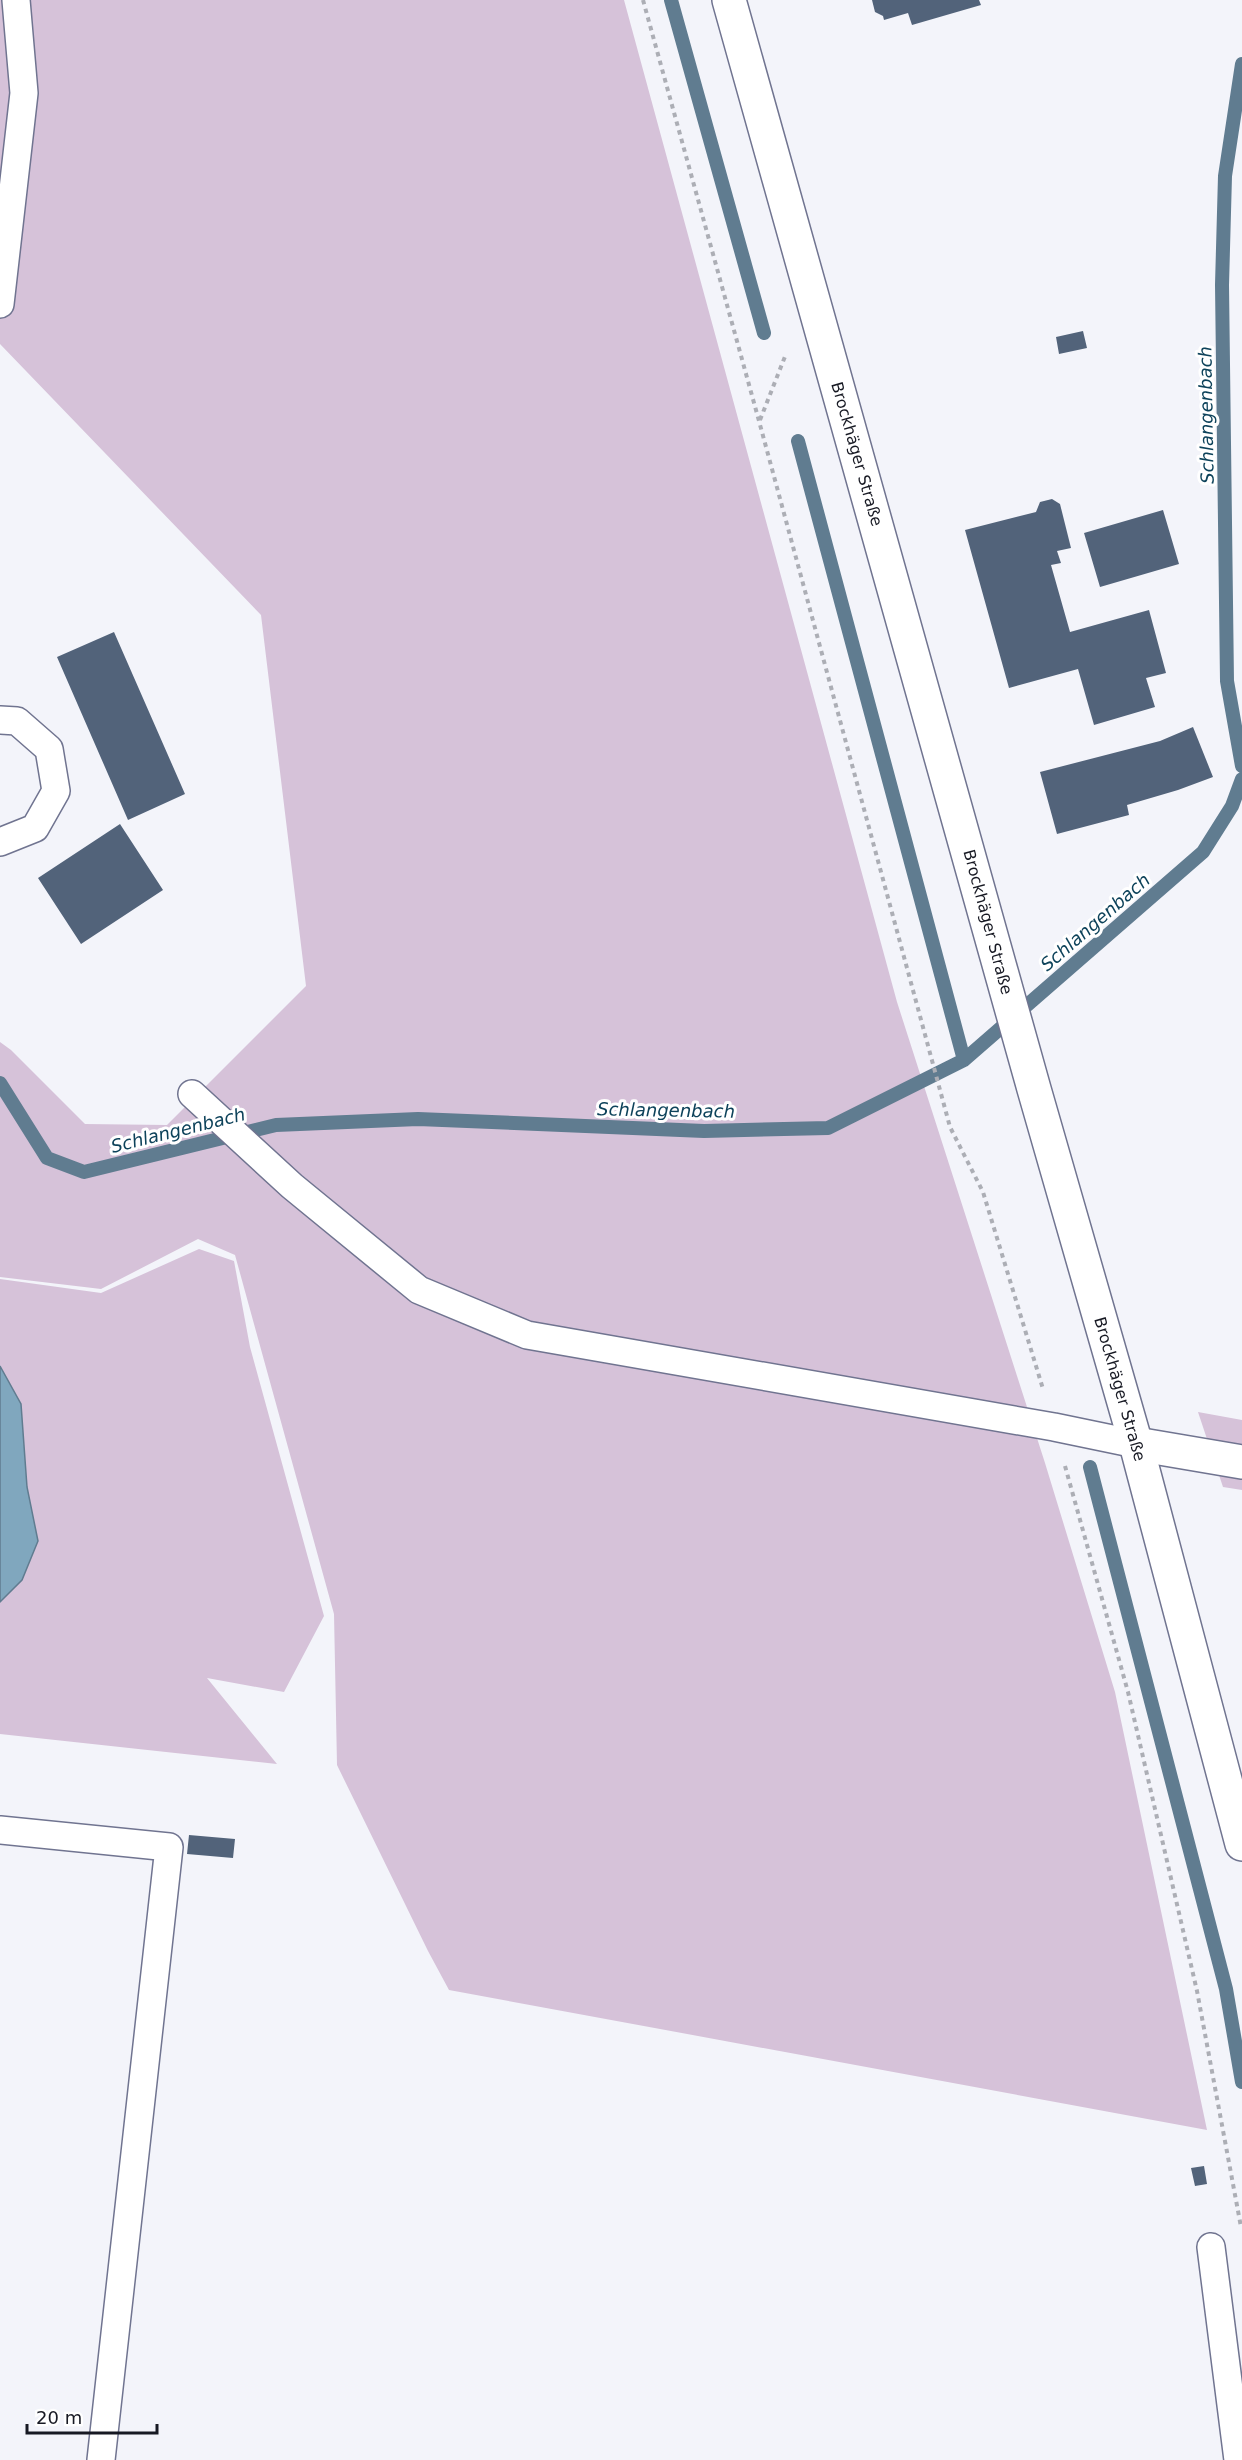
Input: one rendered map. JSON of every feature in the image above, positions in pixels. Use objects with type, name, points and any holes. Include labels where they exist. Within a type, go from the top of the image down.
[{"type":"main road","name":"Brockhäger Straße","points":[[729,0],[997,951],[1027,1065],[1136,1444],[1242,1844]]},
{"type":"main road","points":[[1136,1444],[1242,1462]]},
{"type":"lane","points":[[0,304],[24,93],[16,0]]},
{"type":"lane","points":[[0,720],[17,721],[49,749],[56,791],[35,828],[0,842]]},
{"type":"lane","points":[[192,1094],[292,1186],[419,1290],[526,1335],[1054,1427],[1136,1444]]},
{"type":"lane","points":[[0,1830],[169,1847],[101,2460]]},
{"type":"lane","points":[[1211,2247],[1238,2460]]},
{"type":"path","points":[[643,0],[950,1127],[984,1192],[1054,1427],[1131,1704],[1197,1991],[1242,2230]]},
{"type":"path","points":[[759,422],[789,345],[824,333]]},
{"type":"shaded area","points":[[0,0],[624,0],[897,1002],[1045,1463],[1115,1692],[1207,2130],[449,1990],[337,1765],[334,1614],[235,1255],[198,1239],[101,1289],[0,1277],[0,1042],[11,1050],[85,1124],[167,1125],[306,986],[261,615],[0,344]]},
{"type":"shaded area","points":[[199,1249],[234,1261],[250,1347],[324,1616],[284,1692],[207,1678],[277,1764],[0,1734],[0,1602],[22,1580],[38,1541],[27,1487],[21,1404],[0,1366],[0,1279],[101,1293]]},
{"type":"shaded area","points":[[1198,1412],[1242,1420],[1242,1490],[1223,1487]]},
{"type":"water","points":[[0,1366],[21,1404],[27,1487],[38,1541],[22,1580],[0,1602]]},
{"type":"building","points":[[872,0],[979,0],[981,5],[912,25],[908,13],[884,20],[883,16],[875,12]]},
{"type":"building","points":[[1083,331],[1087,348],[1059,354],[1056,337]]},
{"type":"building","points":[[1052,499],[1060,504],[1071,548],[1057,551],[1061,563],[1051,565],[1070,632],[1149,610],[1166,673],[1146,678],[1155,707],[1094,725],[1078,669],[1009,688],[965,530],[1036,512],[1040,502]]},
{"type":"building","points":[[1163,510],[1179,564],[1100,587],[1084,533]]},
{"type":"building","points":[[114,632],[185,794],[128,820],[57,657]]},
{"type":"building","points":[[1193,727],[1213,777],[1127,805],[1129,815],[1057,834],[1040,772],[1160,741]]},
{"type":"building","points":[[120,824],[163,890],[81,944],[38,878]]},
{"type":"building","points":[[189,1835],[235,1839],[233,1858],[187,1854]]},
{"type":"building","points":[[1204,2166],[1207,2184],[1195,2186],[1191,2168]]},
{"type":"waterway","points":[[671,0],[764,333]]},
{"type":"waterway","name":"Schlangenbach","points":[[1242,64],[1225,176],[1222,285],[1227,681],[1242,766]]},
{"type":"waterway","points":[[798,441],[964,1060]]},
{"type":"waterway","name":"Schlangenbach","points":[[0,1083],[47,1158],[84,1172],[276,1125],[418,1119],[704,1131],[828,1128],[964,1060],[1203,852],[1232,806],[1242,779]]},
{"type":"waterway","points":[[1090,1467],[1226,1989],[1242,2082]]}]
